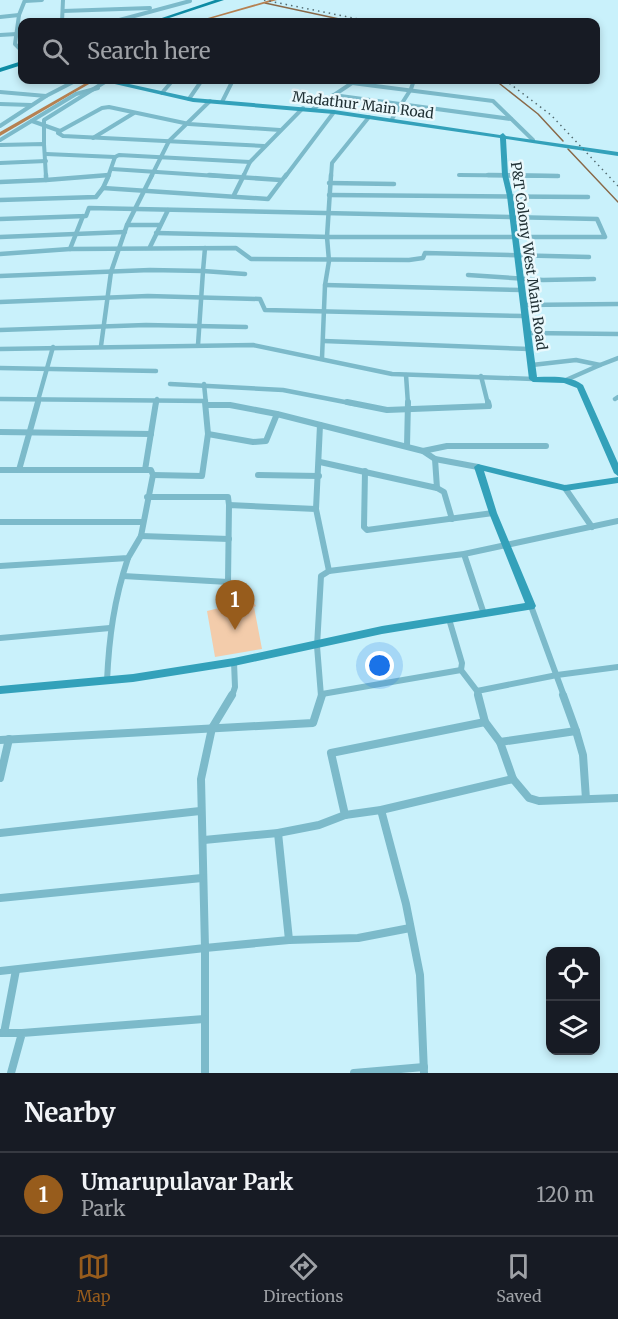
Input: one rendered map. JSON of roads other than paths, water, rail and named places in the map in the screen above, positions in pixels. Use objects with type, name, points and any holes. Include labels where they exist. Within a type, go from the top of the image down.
[{"type":"main road","points":[[165,18],[221,0]]},
{"type":"main road","points":[[0,70],[18,64]]},
{"type":"street","points":[[19,18],[25,0],[42,0]]},
{"type":"street","points":[[62,18],[63,0]]},
{"type":"street","points":[[150,0],[150,10]]},
{"type":"street","points":[[125,18],[190,0]]},
{"type":"street","points":[[63,11],[150,10]]},
{"type":"street","points":[[0,17],[19,15]]},
{"type":"street","points":[[18,32],[15,44],[18,47]]},
{"type":"street","points":[[0,35],[16,34]]},
{"type":"street","points":[[0,126],[69,84]]},
{"type":"street","points":[[46,180],[46,154],[42,124],[47,117],[102,84]]},
{"type":"street","name":"Madathur Main Road","points":[[124,84],[189,99],[334,111],[618,154]]},
{"type":"street","points":[[162,93],[169,84]]},
{"type":"street","points":[[189,99],[199,84]]},
{"type":"street","points":[[222,102],[231,84]]},
{"type":"street","points":[[313,109],[350,84]]},
{"type":"street","points":[[362,84],[493,101],[533,140]]},
{"type":"street","points":[[392,119],[413,84]]},
{"type":"street","points":[[0,140],[76,94],[98,88]]},
{"type":"street","points":[[0,92],[46,96]]},
{"type":"street","points":[[333,95],[511,119]]},
{"type":"street","points":[[101,346],[111,272],[126,228],[169,141],[210,101]]},
{"type":"street","points":[[0,104],[32,105]]},
{"type":"street","points":[[32,121],[60,130],[106,107],[189,124],[280,130]]},
{"type":"street","points":[[234,195],[250,162],[303,108]]},
{"type":"street","points":[[103,188],[268,199],[334,111]]},
{"type":"street","points":[[93,138],[134,113]]},
{"type":"street","points":[[322,358],[325,285],[329,261],[327,237],[332,163],[369,117]]},
{"type":"street","points":[[60,130],[58,133],[63,136],[264,146]]},
{"type":"street","name":"P&T Colony West Main Road","points":[[503,135],[505,175],[510,196],[524,316],[529,333],[532,379]]},
{"type":"street","points":[[0,145],[44,144]]},
{"type":"street","points":[[46,154],[115,157],[119,155],[250,162]]},
{"type":"street","points":[[0,200],[96,197],[103,188],[115,157]]},
{"type":"street","points":[[0,163],[46,161]]},
{"type":"street","points":[[112,169],[281,180]]},
{"type":"street","points":[[459,175],[558,176]]},
{"type":"street","points":[[0,182],[108,177]]},
{"type":"street","points":[[329,183],[394,184]]},
{"type":"street","points":[[329,195],[588,197]]},
{"type":"street","points":[[70,249],[75,233],[89,208],[512,219],[597,219],[605,237],[435,235],[327,237],[156,233]]},
{"type":"street","points":[[150,247],[168,210]]},
{"type":"street","points":[[0,219],[83,216]]},
{"type":"street","points":[[0,237],[160,225]]},
{"type":"street","points":[[0,254],[150,247],[236,248],[251,259],[329,261],[409,260],[423,258],[425,253],[589,257]]},
{"type":"street","points":[[198,345],[205,248]]},
{"type":"street","points":[[0,276],[203,271],[245,274]]},
{"type":"street","points":[[468,275],[594,279]]},
{"type":"street","points":[[325,285],[522,290]]},
{"type":"street","points":[[0,302],[109,297],[201,297],[260,299],[265,310],[524,316]]},
{"type":"street","points":[[524,305],[618,304]]},
{"type":"street","points":[[0,330],[246,327]]},
{"type":"street","points":[[529,333],[618,334]]},
{"type":"street","points":[[324,341],[529,349]]},
{"type":"street","points":[[0,350],[101,346],[253,345],[322,358],[368,370],[406,375],[566,380],[576,382],[580,387],[618,472]]},
{"type":"street","points":[[19,470],[53,347]]},
{"type":"street","points":[[566,380],[618,358]]},
{"type":"street","points":[[532,365],[576,360],[600,365]]},
{"type":"street","points":[[0,368],[156,371]]},
{"type":"street","points":[[406,375],[407,446]]},
{"type":"street","points":[[170,384],[284,390],[387,410],[408,411],[489,406],[481,376]]},
{"type":"street","points":[[153,475],[202,476],[208,434],[204,384]]},
{"type":"street","points":[[0,399],[157,399],[230,405],[277,414],[407,446],[423,451],[435,459],[565,488],[618,480]]},
{"type":"street","points":[[145,470],[157,399]]},
{"type":"street","points":[[208,434],[253,442],[266,441],[277,414]]},
{"type":"street","points":[[320,425],[316,509],[329,571]]},
{"type":"street","points":[[0,432],[151,434]]},
{"type":"street","points":[[423,451],[447,446],[546,446]]},
{"type":"street","points":[[435,459],[437,488]]},
{"type":"street","points":[[320,462],[437,488],[444,492],[452,519]]},
{"type":"street","points":[[478,467],[493,513],[531,606],[576,731],[582,755],[586,799]]},
{"type":"street","points":[[0,470],[151,470],[153,475],[141,536],[128,558],[118,585],[110,628],[107,681]]},
{"type":"street","points":[[365,471],[363,500],[364,527],[367,530],[493,513]]},
{"type":"street","points":[[258,475],[319,476]]},
{"type":"street","points":[[565,488],[592,527]]},
{"type":"street","points":[[123,576],[228,582],[228,497],[147,497]]},
{"type":"street","points":[[229,505],[316,509]]},
{"type":"street","points":[[0,740],[313,723],[322,694],[317,646],[321,576],[329,571],[464,554],[618,521]]},
{"type":"street","points":[[0,522],[143,522]]},
{"type":"street","points":[[141,536],[229,539]]},
{"type":"street","points":[[464,554],[484,614]]},
{"type":"street","points":[[0,575],[2,566],[128,558]]},
{"type":"street","points":[[0,690],[107,681],[234,662],[317,646],[382,630],[531,606]]},
{"type":"street","points":[[448,619],[462,663],[461,670],[477,691],[485,722],[500,742],[513,779],[529,798],[539,801],[618,798]]},
{"type":"street","points":[[0,638],[110,628]]},
{"type":"street","points":[[205,1073],[205,948],[202,878],[204,840],[200,811],[201,779],[212,729],[231,699],[235,687],[234,662]]},
{"type":"street","points":[[477,691],[557,675],[618,667]]},
{"type":"street","points":[[322,694],[461,670]]},
{"type":"street","points":[[345,815],[331,753],[485,722]]},
{"type":"street","points":[[500,742],[576,731]]},
{"type":"street","points":[[0,778],[9,740]]},
{"type":"street","points":[[204,840],[278,833],[320,825],[345,815],[381,810],[513,779]]},
{"type":"street","points":[[354,1073],[424,1070],[420,975],[381,810]]},
{"type":"street","points":[[0,833],[200,811]]},
{"type":"street","points":[[278,833],[290,940]]},
{"type":"street","points":[[0,898],[202,878]]},
{"type":"street","points":[[0,971],[290,940],[358,938],[410,928]]},
{"type":"street","points":[[16,970],[2,1033],[204,1019]]},
{"type":"street","points":[[11,1073],[22,1033]]},
{"type":"waterway","points":[[210,18],[275,0]]},
{"type":"waterway","points":[[265,3],[334,18]]},
{"type":"waterway","points":[[0,134],[87,84]]},
{"type":"waterway","points":[[500,84],[538,114],[563,141]]},
{"type":"waterway","points":[[568,149],[618,202]]},
{"type":"railway","points":[[264,0],[353,18]]},
{"type":"railway","points":[[510,84],[551,115],[618,186]]},
{"type":"place","name":"Umarupulavar Park","points":[[235,630]]}]
